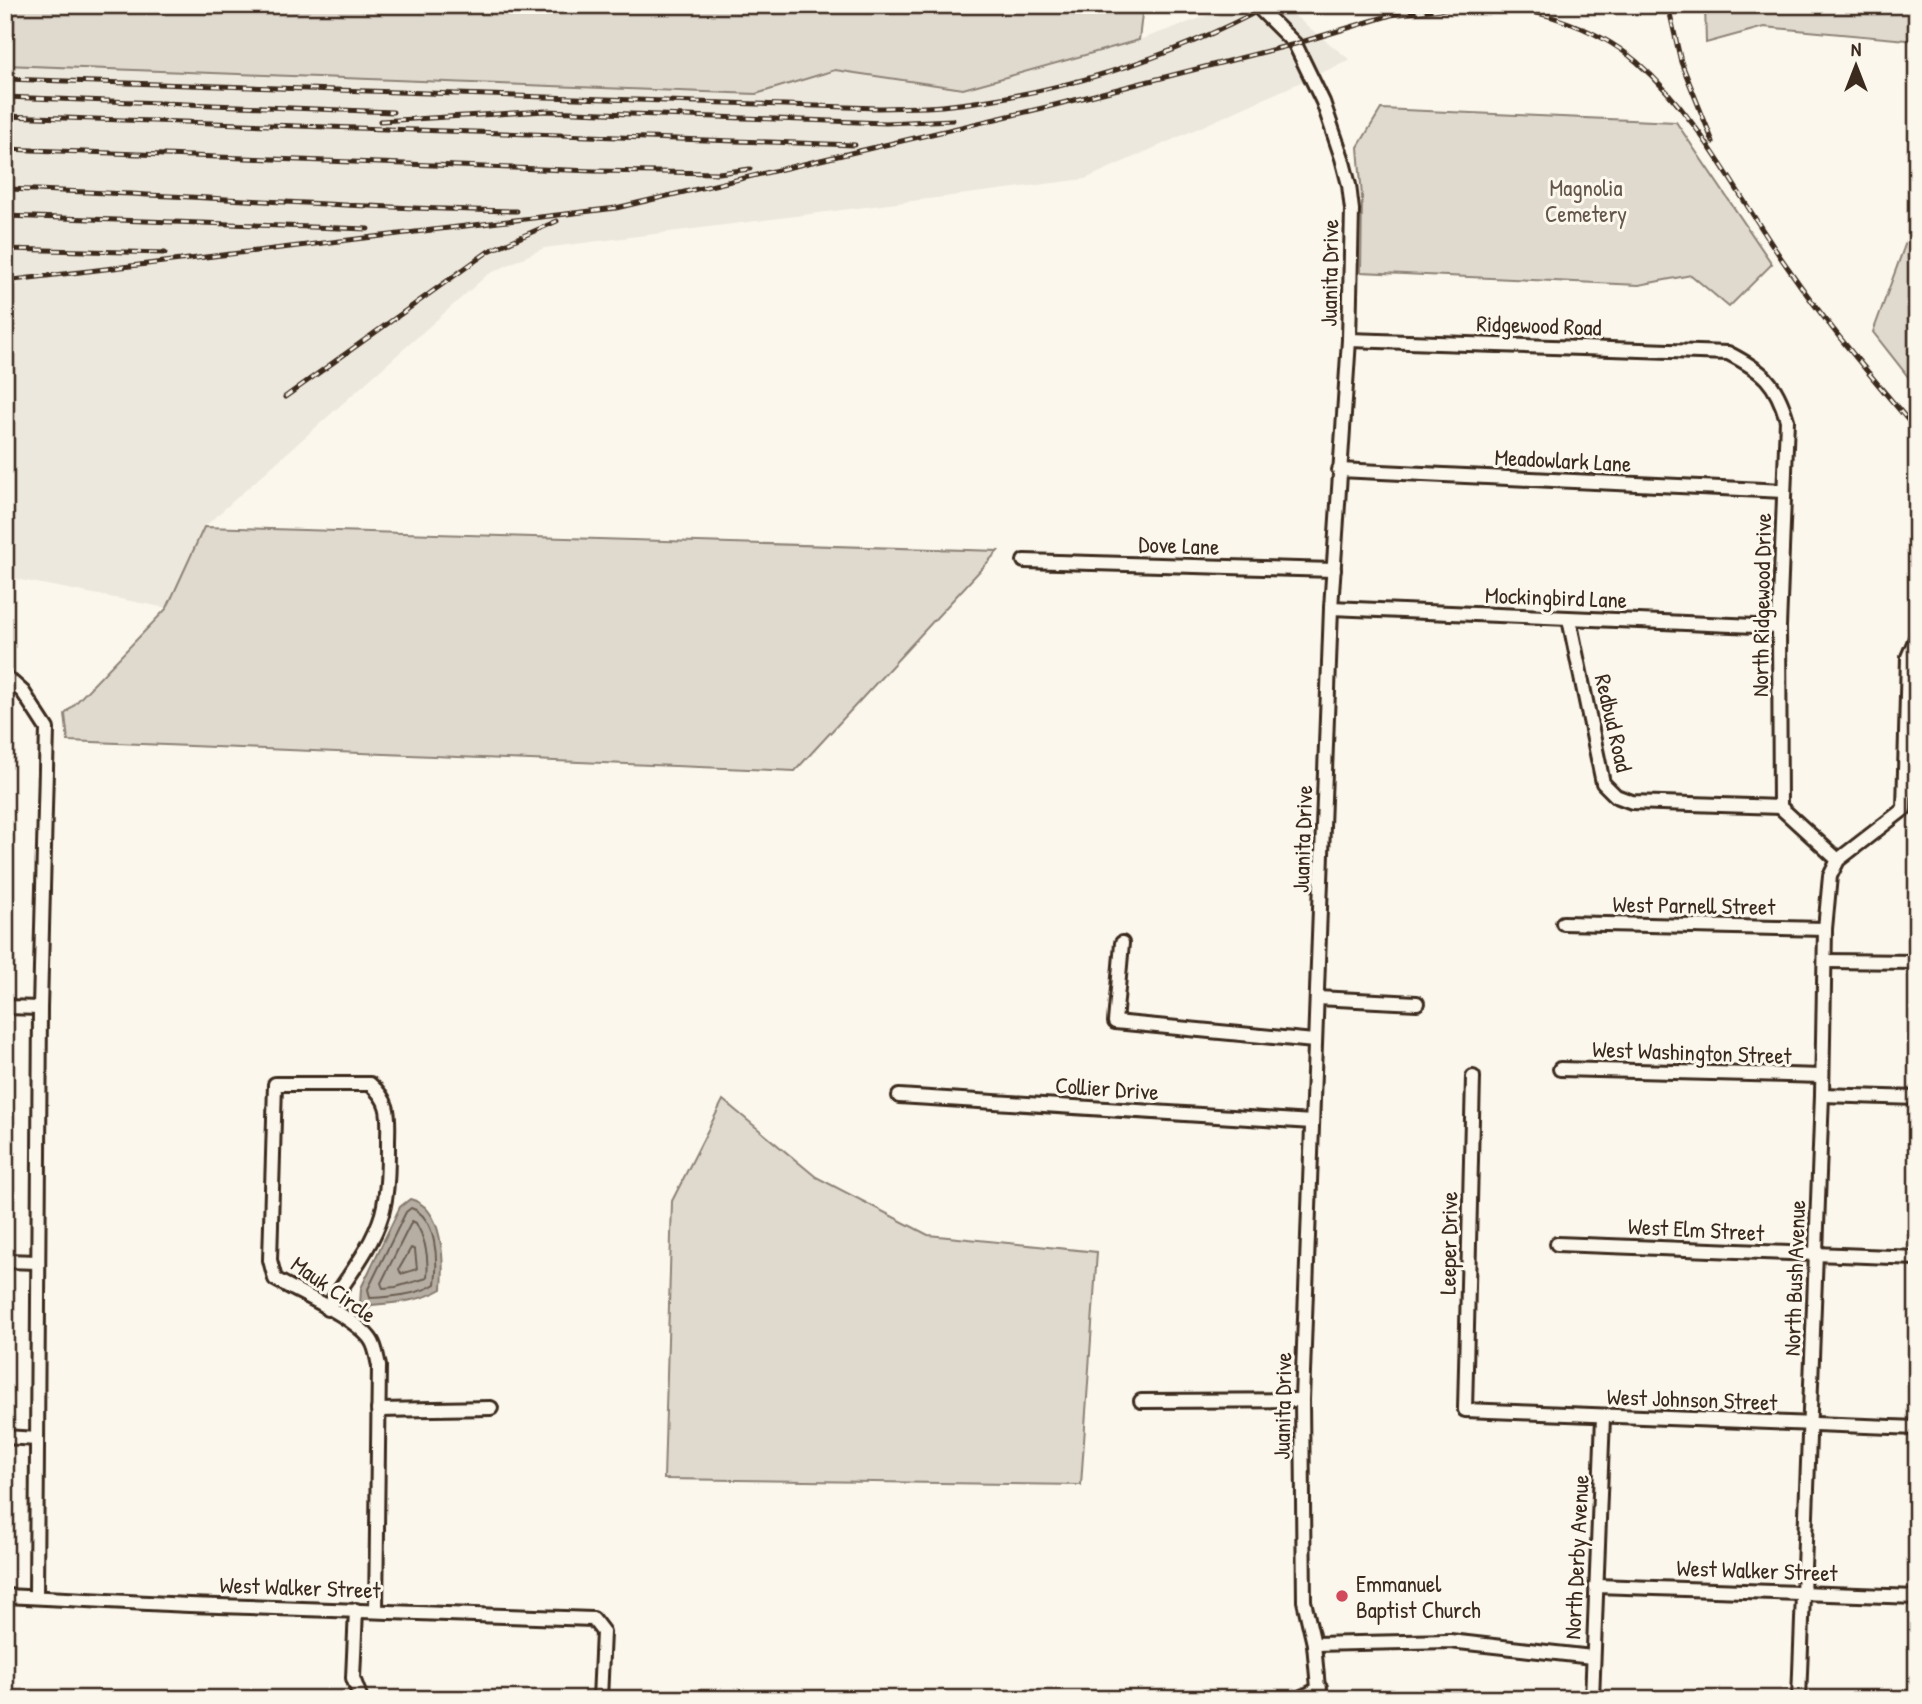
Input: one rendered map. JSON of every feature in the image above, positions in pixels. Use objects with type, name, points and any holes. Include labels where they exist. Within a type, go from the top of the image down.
[{"type":"street","name":"Juanita Drive","points":[[1256,5],[1295,44],[1323,102],[1342,158],[1352,209],[1349,340],[1331,608],[1301,1400],[1304,1601],[1314,1644],[1320,1694]]},
{"type":"street","name":"Ridgewood Road","points":[[1349,340],[1728,353]]},
{"type":"street","name":"North Ridgewood Drive","points":[[1728,353],[1756,367],[1780,394],[1787,420],[1779,627],[1780,807]]},
{"type":"street","name":"Meadowlark Lane","points":[[1339,470],[1784,491]]},
{"type":"street","name":"Dove Lane","points":[[1024,561],[1334,570]]},
{"type":"street","name":"Mockingbird Lane","points":[[1331,608],[1779,627]]},
{"type":"street","name":"Redbud Road","points":[[1569,619],[1603,783],[1616,796],[1632,802],[1780,807]]},
{"type":"street","points":[[1780,807],[1838,860],[1910,809],[1908,657],[1917,636]]},
{"type":"street","points":[[5,676],[23,692],[47,729],[40,1008],[36,1596]]},
{"type":"street","name":"North Bush Avenue","points":[[1799,1699],[1822,1095],[1825,929],[1830,876],[1838,860]]},
{"type":"street","name":"West Parnell Street","points":[[1563,923],[1825,929]]},
{"type":"street","points":[[1122,943],[1115,1022],[1314,1041]]},
{"type":"street","points":[[1825,961],[1917,962]]},
{"type":"street","points":[[1317,998],[1417,1003]]},
{"type":"street","points":[[5,1007],[40,1008]]},
{"type":"street","name":"West Washington Street","points":[[1560,1069],[1822,1076]]},
{"type":"street","name":"Leeper Drive","points":[[1465,1410],[1473,1077]]},
{"type":"street","name":"Mauk Circle","points":[[327,1309],[370,1241],[382,1214],[387,1182],[387,1106],[382,1094],[370,1084],[275,1084],[270,1260],[275,1279],[327,1309],[360,1327],[373,1343],[379,1366],[376,1611]]},
{"type":"street","points":[[1822,1095],[1917,1098]]},
{"type":"street","name":"Collier Drive","points":[[899,1096],[1312,1122]]},
{"type":"street","name":"West Elm Street","points":[[1557,1244],[1917,1258]]},
{"type":"street","points":[[5,1261],[38,1262]]},
{"type":"street","points":[[1140,1401],[1301,1400]]},
{"type":"street","points":[[378,1410],[491,1408]]},
{"type":"street","name":"West Johnson Street","points":[[1465,1410],[1917,1428]]},
{"type":"street","name":"North Derby Avenue","points":[[1592,1699],[1603,1417]]},
{"type":"street","points":[[5,1437],[37,1439]]},
{"type":"street","name":"West Walker Street","points":[[1596,1586],[1917,1597]]},
{"type":"street","name":"West Walker Street","points":[[5,1596],[593,1619],[603,1632],[600,1699]]},
{"type":"street","points":[[356,1610],[353,1678],[361,1699]]},
{"type":"street","points":[[1314,1644],[1450,1641],[1592,1657]]},
{"type":"street","points":[[1299,1699],[1320,1694]]},
{"type":"shaded area","points":[[1237,5],[1281,5],[1350,60],[1085,179],[544,248],[487,275],[204,527],[167,608],[5,577],[5,65],[756,94],[835,69],[963,89],[1139,40]]},
{"type":"green space","points":[[5,5],[1143,5],[1139,40],[963,89],[835,70],[756,94],[5,65]]},
{"type":"green space","points":[[1705,5],[1917,5],[1917,41],[1764,27],[1706,43]]},
{"type":"green space","name":"Magnolia Cemetery","points":[[1381,109],[1676,122],[1772,264],[1729,307],[1691,275],[1639,285],[1361,272],[1362,197],[1358,147]]},
{"type":"green space","points":[[1917,212],[1917,388],[1873,332]]},
{"type":"green space","points":[[204,527],[998,551],[795,771],[68,741],[65,714],[167,608]]},
{"type":"green space","points":[[723,1100],[816,1177],[928,1235],[1097,1252],[1081,1485],[664,1479],[672,1201]]},
{"type":"water","points":[[410,1199],[421,1204],[436,1224],[442,1251],[442,1289],[417,1299],[372,1305],[364,1315],[357,1313],[361,1288],[400,1207]]},
{"type":"railway","points":[[5,79],[878,108],[934,107],[1027,93],[1111,72],[1192,42],[1269,5]]},
{"type":"railway","points":[[5,281],[616,208],[1047,107],[1295,44],[1391,15],[1477,5]]},
{"type":"railway","points":[[1479,5],[1539,13],[1579,27],[1619,49],[1660,84],[1700,134],[1803,289],[1917,431]]},
{"type":"railway","points":[[1668,5],[1681,62],[1713,142]]},
{"type":"railway","points":[[5,97],[393,112]]},
{"type":"railway","points":[[380,121],[546,111],[886,123],[953,120]]},
{"type":"railway","points":[[5,116],[855,145]]},
{"type":"railway","points":[[5,149],[594,171],[719,173],[750,169]]},
{"type":"railway","points":[[5,189],[517,211]]},
{"type":"railway","points":[[5,216],[368,229]]},
{"type":"railway","points":[[285,397],[489,251],[557,221]]},
{"type":"railway","points":[[5,249],[165,253]]},
{"type":"place","name":"Emmanuel Baptist Church","points":[[1342,1596]]}]
